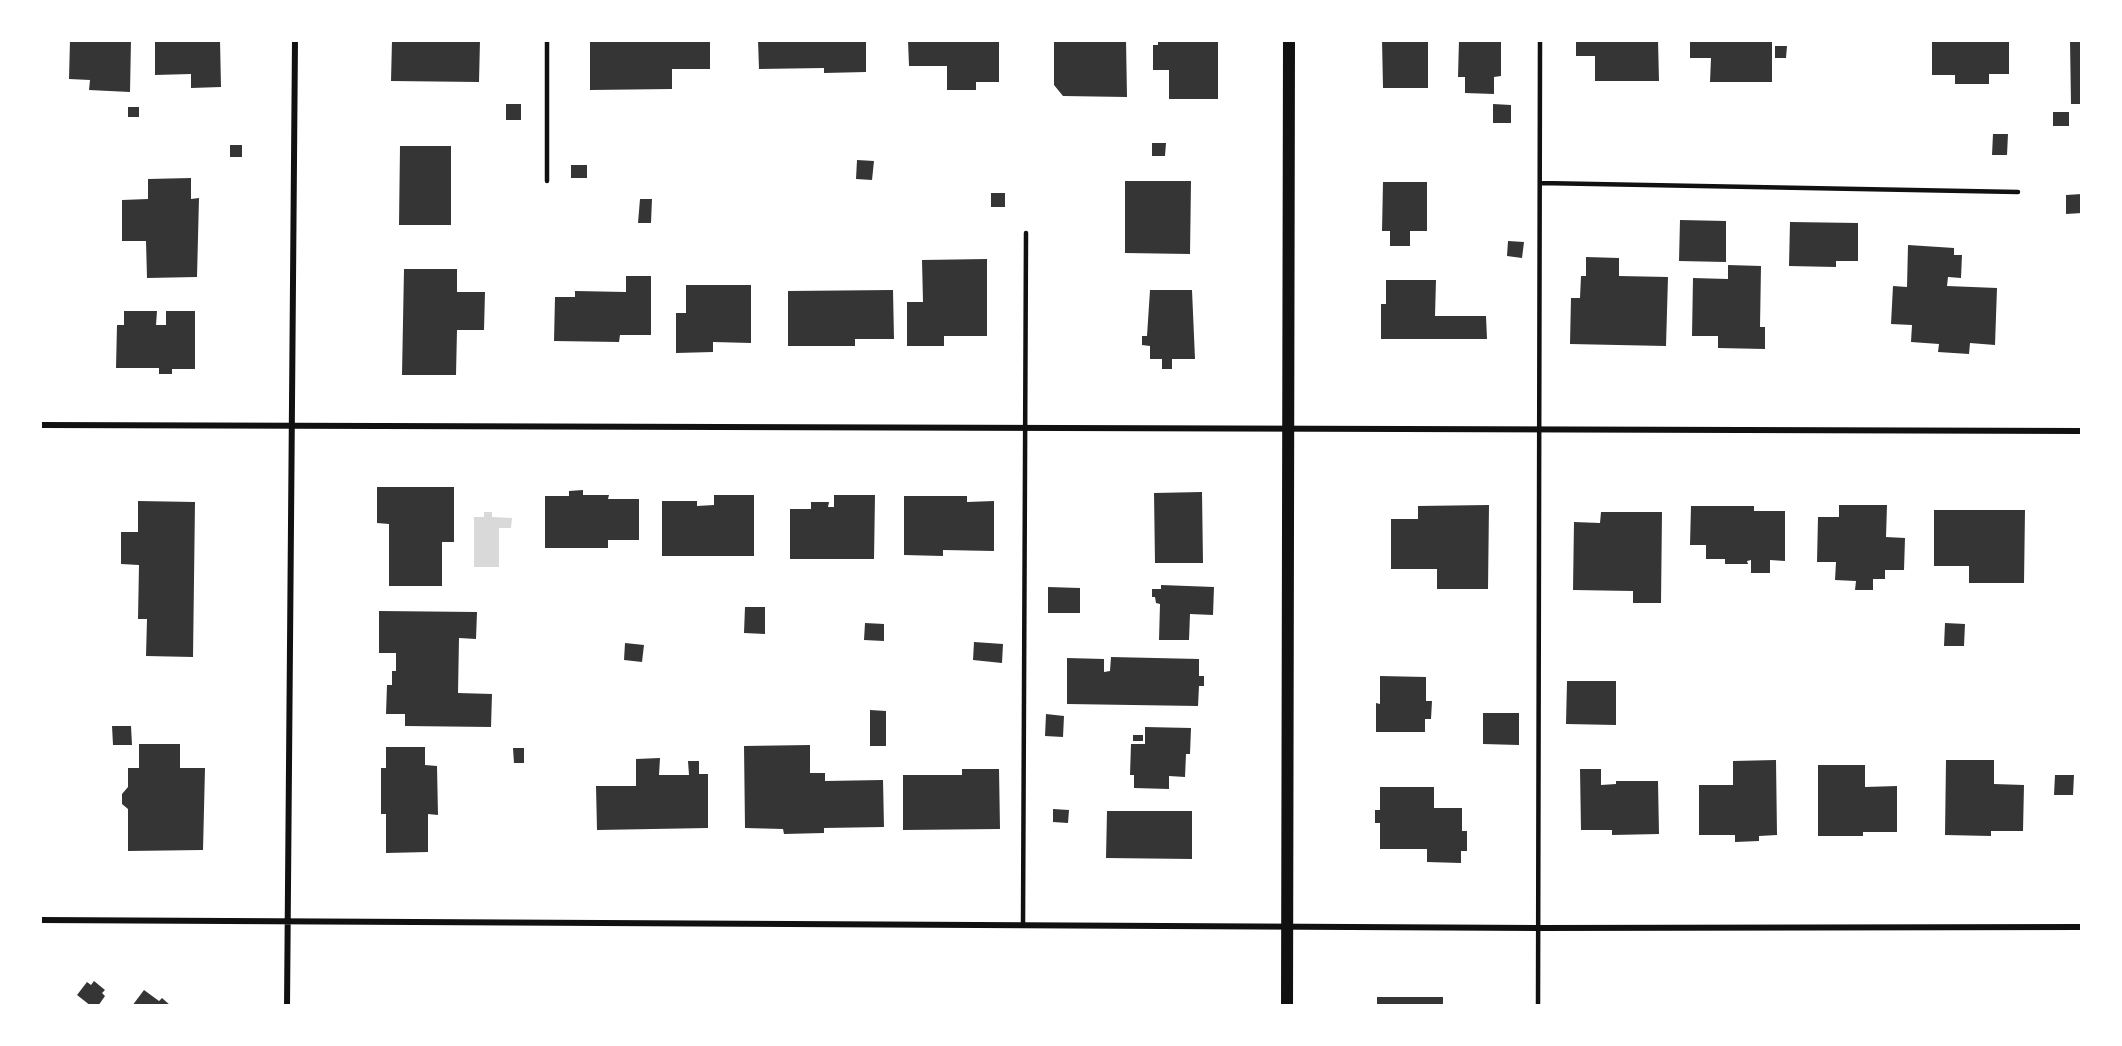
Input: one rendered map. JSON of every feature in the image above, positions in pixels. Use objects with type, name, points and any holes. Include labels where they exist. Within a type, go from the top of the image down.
[{"type":"main road","points":[[1287,1005],[1289,40]]},
{"type":"street","points":[[287,1005],[295,40]]},
{"type":"street","points":[[40,425],[2082,430]]},
{"type":"street","points":[[40,920],[1538,928],[2082,927]]},
{"type":"lane","points":[[547,40],[547,181]]},
{"type":"lane","points":[[1538,1005],[1540,40]]},
{"type":"lane","points":[[1540,183],[2018,192]]},
{"type":"lane","points":[[1023,924],[1027,428],[1026,233]]},
{"type":"shaded area","points":[[484,512],[492,512],[492,517],[512,518],[511,528],[499,528],[499,567],[474,567],[474,517],[484,517]]},
{"type":"building","points":[[70,40],[131,40],[130,92],[89,90],[90,80],[69,79]]},
{"type":"building","points":[[155,40],[220,40],[221,87],[191,88],[191,74],[155,75]]},
{"type":"building","points":[[392,40],[480,40],[479,82],[391,81]]},
{"type":"building","points":[[590,40],[710,40],[710,69],[672,69],[672,89],[590,90]]},
{"type":"building","points":[[758,40],[866,40],[866,72],[824,73],[824,68],[759,69]]},
{"type":"building","points":[[908,40],[999,40],[999,82],[976,82],[976,90],[947,90],[947,66],[909,66]]},
{"type":"building","points":[[1054,40],[1126,40],[1127,97],[1063,96],[1054,85]]},
{"type":"building","points":[[1158,40],[1218,40],[1218,99],[1169,99],[1169,70],[1153,70],[1153,45],[1158,45]]},
{"type":"building","points":[[1382,40],[1428,40],[1428,88],[1383,88]]},
{"type":"building","points":[[1459,40],[1501,40],[1501,76],[1494,77],[1494,94],[1465,93],[1465,77],[1458,77]]},
{"type":"building","points":[[1576,40],[1658,40],[1659,81],[1595,81],[1595,56],[1576,56]]},
{"type":"building","points":[[1690,40],[1772,40],[1772,82],[1710,82],[1711,58],[1690,58]]},
{"type":"building","points":[[1932,40],[2009,40],[2009,74],[1989,74],[1989,84],[1955,84],[1955,75],[1932,75]]},
{"type":"building","points":[[2070,40],[2082,40],[2082,104],[2071,104]]},
{"type":"building","points":[[1775,46],[1787,46],[1786,58],[1775,58]]},
{"type":"building","points":[[506,104],[521,104],[521,120],[506,120]]},
{"type":"building","points":[[1493,104],[1511,105],[1511,123],[1493,123]]},
{"type":"building","points":[[128,107],[139,107],[139,117],[128,117]]},
{"type":"building","points":[[2053,112],[2069,112],[2069,126],[2053,126]]},
{"type":"building","points":[[1993,134],[2008,134],[2007,155],[1992,155]]},
{"type":"building","points":[[1152,143],[1166,143],[1165,156],[1152,156]]},
{"type":"building","points":[[230,145],[242,145],[242,157],[230,157]]},
{"type":"building","points":[[400,146],[451,146],[451,225],[399,225]]},
{"type":"building","points":[[857,160],[874,161],[872,180],[856,179]]},
{"type":"building","points":[[571,165],[587,165],[587,178],[571,178]]},
{"type":"building","points":[[191,178],[191,199],[199,198],[197,277],[147,278],[146,241],[122,241],[122,200],[148,199],[148,179]]},
{"type":"building","points":[[1125,181],[1191,181],[1190,254],[1125,253]]},
{"type":"building","points":[[1383,182],[1427,182],[1427,231],[1410,231],[1410,246],[1390,246],[1390,231],[1382,231]]},
{"type":"building","points":[[991,193],[1005,193],[1005,207],[991,207]]},
{"type":"building","points":[[2082,194],[2082,213],[2066,214],[2066,195]]},
{"type":"building","points":[[640,199],[652,199],[651,223],[638,223]]},
{"type":"building","points":[[1680,220],[1726,221],[1726,262],[1679,261]]},
{"type":"building","points":[[1790,222],[1858,223],[1858,261],[1836,261],[1836,267],[1789,266]]},
{"type":"building","points":[[1508,241],[1524,242],[1522,258],[1507,256]]},
{"type":"building","points":[[1908,245],[1954,248],[1954,255],[1962,255],[1961,278],[1948,277],[1947,286],[1997,288],[1995,345],[1970,343],[1969,354],[1938,352],[1939,344],[1911,342],[1912,325],[1891,324],[1893,286],[1907,287]]},
{"type":"building","points":[[1586,257],[1619,258],[1619,276],[1668,277],[1666,346],[1570,344],[1571,298],[1580,298],[1581,276],[1586,276]]},
{"type":"building","points":[[987,259],[987,336],[944,336],[944,346],[907,346],[907,302],[923,302],[922,260]]},
{"type":"building","points":[[1728,265],[1761,266],[1760,327],[1765,327],[1765,349],[1718,348],[1718,336],[1692,336],[1693,278],[1728,279]]},
{"type":"building","points":[[404,269],[457,269],[457,292],[485,292],[484,330],[457,330],[456,375],[402,375]]},
{"type":"building","points":[[626,276],[651,276],[651,335],[620,335],[619,342],[554,341],[555,297],[575,297],[575,291],[626,292]]},
{"type":"building","points":[[1386,280],[1436,280],[1435,316],[1486,316],[1487,339],[1381,339],[1381,304],[1386,304]]},
{"type":"building","points":[[686,285],[751,285],[751,343],[713,342],[713,352],[676,353],[676,313],[686,313]]},
{"type":"building","points":[[893,290],[894,339],[855,339],[855,346],[788,346],[788,291]]},
{"type":"building","points":[[1150,290],[1192,290],[1195,359],[1172,359],[1172,369],[1162,369],[1162,359],[1150,359],[1150,346],[1142,345],[1142,336],[1147,336]]},
{"type":"building","points":[[124,311],[157,311],[156,325],[166,325],[166,311],[195,311],[195,369],[172,369],[172,374],[159,374],[159,368],[116,368],[117,325],[124,325]]},
{"type":"building","points":[[377,487],[454,487],[454,542],[442,542],[442,586],[389,586],[389,524],[377,523]]},
{"type":"building","points":[[583,490],[583,495],[609,495],[608,499],[639,499],[639,540],[608,540],[608,548],[545,548],[545,496],[569,496],[569,491]]},
{"type":"building","points":[[1202,492],[1203,563],[1155,563],[1154,493]]},
{"type":"building","points":[[714,495],[754,495],[754,556],[662,556],[662,501],[697,501],[697,506],[714,505]]},
{"type":"building","points":[[834,495],[875,495],[874,559],[790,559],[790,509],[811,509],[811,502],[829,502],[828,507],[834,507]]},
{"type":"building","points":[[904,496],[967,496],[967,502],[994,501],[994,551],[943,550],[943,556],[904,555]]},
{"type":"building","points":[[138,501],[195,502],[193,657],[146,656],[147,619],[138,619],[139,565],[121,564],[121,532],[138,532]]},
{"type":"building","points":[[1489,505],[1488,589],[1437,589],[1437,569],[1391,569],[1391,519],[1418,519],[1418,506]]},
{"type":"building","points":[[1839,505],[1887,505],[1886,537],[1905,538],[1904,570],[1885,570],[1885,579],[1873,579],[1873,590],[1855,590],[1856,581],[1835,580],[1836,562],[1817,562],[1818,517],[1839,517]]},
{"type":"building","points":[[1691,506],[1754,506],[1754,511],[1785,511],[1785,561],[1770,560],[1770,573],[1751,573],[1751,560],[1747,561],[1748,564],[1725,564],[1725,559],[1706,559],[1706,545],[1690,545]]},
{"type":"building","points":[[1934,510],[2025,510],[2024,583],[1969,583],[1969,566],[1934,566]]},
{"type":"building","points":[[1601,512],[1662,512],[1661,603],[1633,603],[1633,591],[1573,590],[1574,522],[1600,523]]},
{"type":"building","points":[[1161,585],[1214,587],[1213,615],[1190,614],[1189,640],[1159,640],[1160,604],[1156,603],[1155,597],[1152,597],[1152,589],[1161,589]]},
{"type":"building","points":[[1048,587],[1080,588],[1080,613],[1048,613]]},
{"type":"building","points":[[745,607],[765,607],[765,634],[744,633]]},
{"type":"building","points":[[379,611],[477,612],[476,639],[459,638],[458,693],[492,694],[491,727],[405,726],[405,714],[386,714],[387,685],[392,685],[392,671],[396,671],[396,653],[379,653]]},
{"type":"building","points":[[865,623],[884,624],[884,641],[864,640]]},
{"type":"building","points":[[1945,623],[1965,624],[1964,646],[1944,646]]},
{"type":"building","points":[[974,642],[1003,644],[1002,663],[973,660]]},
{"type":"building","points":[[625,643],[644,645],[642,662],[624,660]]},
{"type":"building","points":[[1111,657],[1199,659],[1199,676],[1204,676],[1204,686],[1199,686],[1198,706],[1067,704],[1067,658],[1104,659],[1104,672],[1110,671]]},
{"type":"building","points":[[1380,676],[1426,677],[1426,701],[1432,701],[1431,719],[1425,719],[1425,732],[1376,732],[1376,703],[1380,704]]},
{"type":"building","points":[[1567,681],[1616,681],[1616,725],[1566,724]]},
{"type":"building","points":[[870,710],[886,711],[886,746],[870,746]]},
{"type":"building","points":[[1483,713],[1519,713],[1519,745],[1483,744]]},
{"type":"building","points":[[1046,714],[1064,716],[1063,737],[1045,736]]},
{"type":"building","points":[[112,726],[131,726],[132,745],[113,745]]},
{"type":"building","points":[[1145,727],[1191,728],[1190,754],[1186,754],[1185,777],[1169,776],[1169,789],[1134,788],[1134,775],[1130,775],[1131,744],[1145,744]]},
{"type":"building","points":[[1133,735],[1143,735],[1143,741],[1133,741]]},
{"type":"building","points":[[139,744],[180,744],[180,768],[205,768],[203,850],[128,851],[128,809],[122,804],[122,794],[128,787],[128,768],[139,768]]},
{"type":"building","points":[[810,745],[810,773],[825,773],[825,781],[883,780],[884,827],[824,828],[824,833],[784,834],[783,829],[745,828],[744,746]]},
{"type":"building","points":[[386,747],[425,747],[425,765],[437,766],[438,815],[428,814],[428,852],[386,853],[386,814],[381,814],[381,768],[386,768]]},
{"type":"building","points":[[513,748],[524,748],[524,763],[514,763]]},
{"type":"building","points":[[660,758],[659,775],[689,775],[688,761],[699,761],[699,774],[708,774],[708,828],[597,830],[596,786],[636,786],[636,759]]},
{"type":"building","points":[[1776,760],[1777,835],[1759,836],[1759,841],[1735,842],[1735,835],[1699,835],[1699,785],[1733,785],[1733,761]]},
{"type":"building","points":[[1946,760],[1994,760],[1994,784],[2024,785],[2023,831],[1991,831],[1991,836],[1945,835]]},
{"type":"building","points":[[1818,765],[1865,765],[1865,787],[1897,786],[1897,832],[1863,832],[1863,836],[1818,836]]},
{"type":"building","points":[[962,769],[999,769],[1000,829],[903,830],[903,775],[962,775]]},
{"type":"building","points":[[1580,769],[1601,769],[1601,785],[1616,784],[1616,781],[1658,781],[1659,834],[1612,835],[1612,830],[1581,830]]},
{"type":"building","points":[[2055,775],[2074,775],[2073,795],[2054,795]]},
{"type":"building","points":[[1380,787],[1434,787],[1434,808],[1462,808],[1462,831],[1467,831],[1467,851],[1461,851],[1461,863],[1427,862],[1427,849],[1380,849],[1380,823],[1375,823],[1375,810],[1380,810]]},
{"type":"building","points":[[1053,809],[1069,810],[1068,823],[1053,822]]},
{"type":"building","points":[[1107,811],[1192,811],[1192,859],[1106,858]]},
{"type":"building","points":[[94,981],[105,990],[102,993],[105,996],[98,1006],[91,1006],[77,995],[87,982],[91,985]]},
{"type":"building","points":[[144,990],[159,1001],[162,998],[171,1006],[132,1006]]},
{"type":"building","points":[[1377,997],[1443,997],[1443,1006],[1377,1006]]}]
